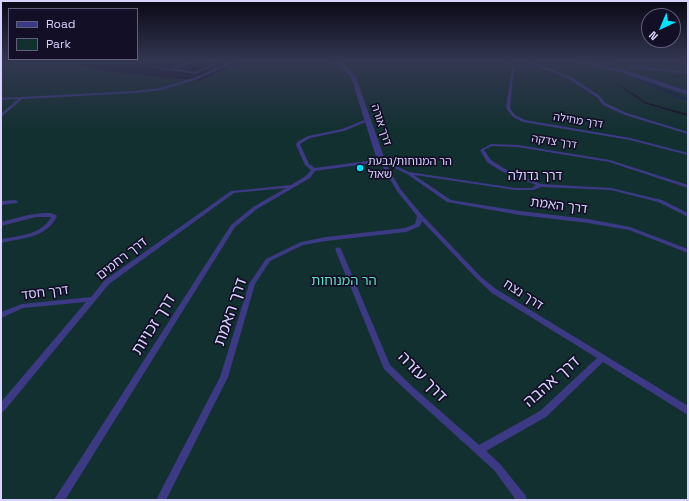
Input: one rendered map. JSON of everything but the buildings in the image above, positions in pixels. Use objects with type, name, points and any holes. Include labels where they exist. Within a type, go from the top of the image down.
[{"type":"street","name":"דרך אורה","points":[[356,84],[381,160]]},
{"type":"street","points":[[662,84],[688,93]]},
{"type":"lane","points":[[1,99],[136,92],[161,89],[176,84]]},
{"type":"lane","name":"דרך מחילה","points":[[511,84],[508,108],[514,116],[519,118],[545,125],[630,139],[688,154]]},
{"type":"lane","points":[[580,84],[599,97],[604,104],[626,114],[688,133]]},
{"type":"lane","points":[[1,116],[21,98]]},
{"type":"lane","points":[[367,120],[343,130],[300,141],[298,145],[306,166],[314,170],[381,160]]},
{"type":"lane","name":"דרך צדקה","points":[[540,186],[502,170],[489,161],[482,150],[491,145],[518,146],[603,160],[688,187]]},
{"type":"lane","name":"דרך גדולה","points":[[381,160],[408,173],[515,189],[533,189],[540,186],[611,189],[660,201],[688,215]]},
{"type":"lane","name":"דרך נצח","points":[[381,160],[399,191],[420,216],[479,278],[494,291],[688,411]]},
{"type":"lane","name":"דרך זכויות","points":[[59,500],[233,226],[255,208],[308,177],[314,170]]},
{"type":"lane","name":"דרך האמת","points":[[408,173],[450,201],[520,213],[588,221],[630,229],[688,251]]},
{"type":"lane","name":"דרך רחמים","points":[[1,408],[107,282],[233,192],[293,186]]},
{"type":"lane","points":[[1,203],[15,202]]},
{"type":"lane","points":[[1,224],[51,214],[54,216],[53,221],[49,226],[39,232],[1,241]]},
{"type":"lane","name":"דרך האמת","points":[[160,500],[224,377],[252,284],[268,260],[301,244],[326,239],[406,230],[418,225],[420,216]]},
{"type":"lane","name":"דרך עזרה","points":[[338,249],[388,367],[411,390],[497,467],[522,500]]},
{"type":"lane","name":"דרך חסד","points":[[1,315],[22,306],[93,300]]},
{"type":"lane","name":"דרך אהבה","points":[[478,450],[542,414],[602,358]]},
{"type":"green space","name":"הר המנוחות","points":[[1,84],[617,84],[646,104],[688,116],[688,500],[1,500]]},
{"type":"green space","name":"הר המנוחות","points":[[617,84],[688,84],[688,114],[645,102]]},
{"type":"waterway","points":[[651,84],[688,100]]},
{"type":"place","name":"הר המנוחות/גבעת שאול","points":[[360,168]]}]
